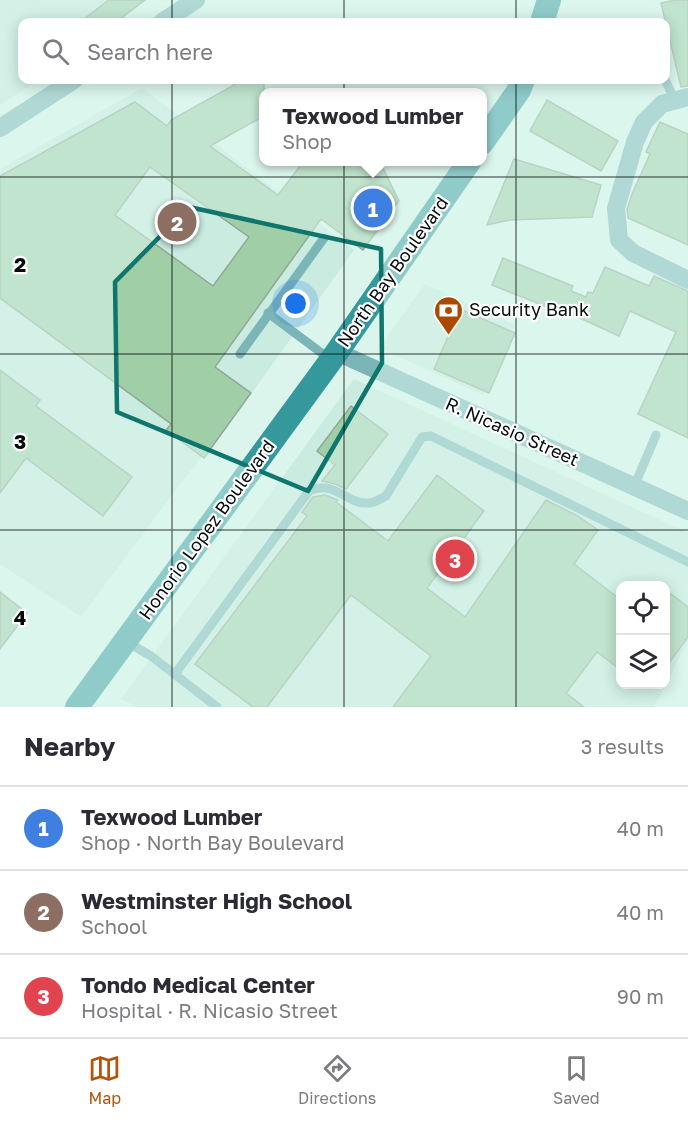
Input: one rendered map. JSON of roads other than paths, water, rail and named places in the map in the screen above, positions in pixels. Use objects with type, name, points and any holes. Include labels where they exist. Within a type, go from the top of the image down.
[{"type":"main road","points":[[543,18],[549,0]]},
{"type":"main road","points":[[487,137],[521,84]]},
{"type":"main road","name":"North Bay Boulevard","points":[[334,356],[466,166]]},
{"type":"main road","name":"Honorio Lopez Boulevard","points":[[77,707],[334,356]]},
{"type":"street","points":[[168,18],[196,0]]},
{"type":"street","points":[[0,128],[68,84]]},
{"type":"street","points":[[681,98],[662,104],[644,122],[635,142],[616,208],[619,240],[633,254],[688,280]]},
{"type":"street","name":"R. Nicasio Street","points":[[334,356],[688,511]]},
{"type":"lane","points":[[669,84],[681,98]]},
{"type":"lane","points":[[240,354],[324,238]]},
{"type":"lane","points":[[268,313],[334,356]]},
{"type":"lane","points":[[634,487],[656,435]]},
{"type":"lane","points":[[175,674],[309,491],[324,487],[365,504],[376,502],[386,496],[422,437],[431,436],[688,562]]},
{"type":"lane","points":[[125,641],[151,656],[217,707]]},
{"type":"place","name":"Texwood Lumber","points":[[373,208]]},
{"type":"place","name":"Westminster High School","points":[[177,222]]},
{"type":"place","name":"Security Bank","points":[[448,336]]},
{"type":"place","name":"Tondo Medical Center","points":[[455,559]]}]
